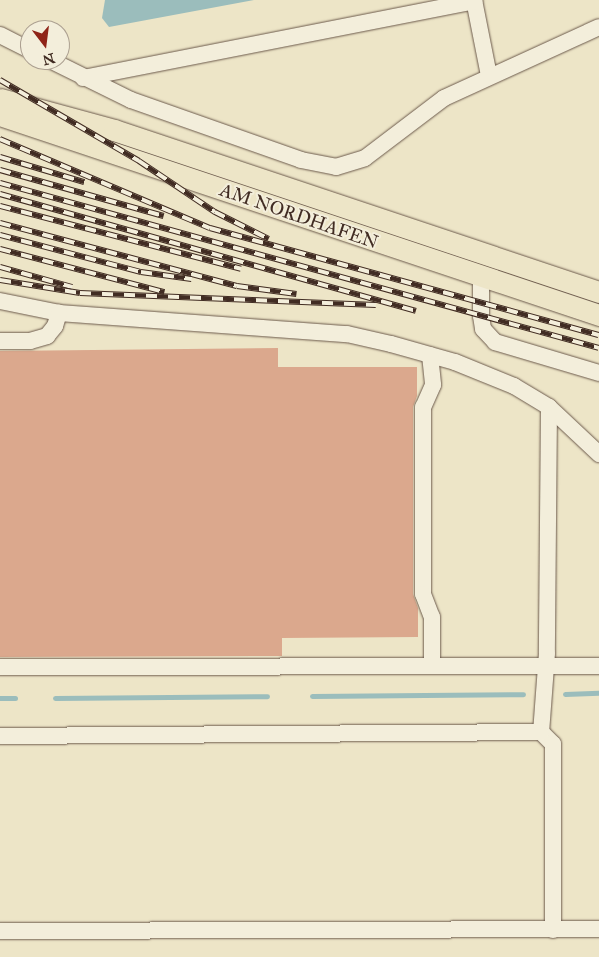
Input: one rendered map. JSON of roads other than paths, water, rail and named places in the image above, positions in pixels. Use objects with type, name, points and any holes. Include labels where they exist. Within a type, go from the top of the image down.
[{"type":"main road","name":"AM NORDHAFEN","points":[[0,98],[114,130],[599,292]]},
{"type":"main road","name":"AM NORDHAFEN","points":[[0,115],[599,315]]},
{"type":"lane","points":[[83,78],[475,0],[489,76]]},
{"type":"lane","points":[[68,70],[140,103],[301,160],[336,167],[365,158],[444,98],[599,27]]},
{"type":"lane","points":[[0,35],[20,45]]},
{"type":"lane","points":[[481,277],[483,329],[494,342],[599,373]]},
{"type":"lane","points":[[0,301],[59,313],[347,334],[430,355],[514,386],[549,407],[599,454]]},
{"type":"lane","points":[[0,341],[30,341],[46,336],[55,326],[59,313]]},
{"type":"lane","points":[[430,355],[433,385],[423,407],[423,594],[432,617],[432,666]]},
{"type":"lane","points":[[541,732],[546,666],[549,407]]},
{"type":"lane","points":[[0,667],[599,666]]},
{"type":"lane","points":[[0,736],[541,732],[553,744],[553,930]]},
{"type":"lane","points":[[0,931],[599,929]]},
{"type":"water","points":[[105,0],[254,0],[109,27],[102,18]]},
{"type":"waterway","points":[[565,694],[599,693]]},
{"type":"waterway","points":[[312,696],[523,694]]},
{"type":"waterway","points":[[55,698],[267,696]]},
{"type":"waterway","points":[[0,698],[15,698]]},
{"type":"railway","points":[[0,80],[139,161],[215,212],[269,239]]},
{"type":"railway","points":[[0,139],[210,228],[599,335]]},
{"type":"railway","points":[[0,157],[84,182]]},
{"type":"railway","points":[[0,170],[164,216]]},
{"type":"railway","points":[[0,183],[599,348]]},
{"type":"railway","points":[[0,194],[416,311]]},
{"type":"railway","points":[[0,206],[241,269]]},
{"type":"railway","points":[[0,223],[237,286],[296,294]]},
{"type":"railway","points":[[0,235],[141,272],[192,279]]},
{"type":"railway","points":[[0,249],[164,292]]},
{"type":"railway","points":[[0,267],[72,287]]},
{"type":"railway","points":[[0,280],[80,293],[376,305]]}]
